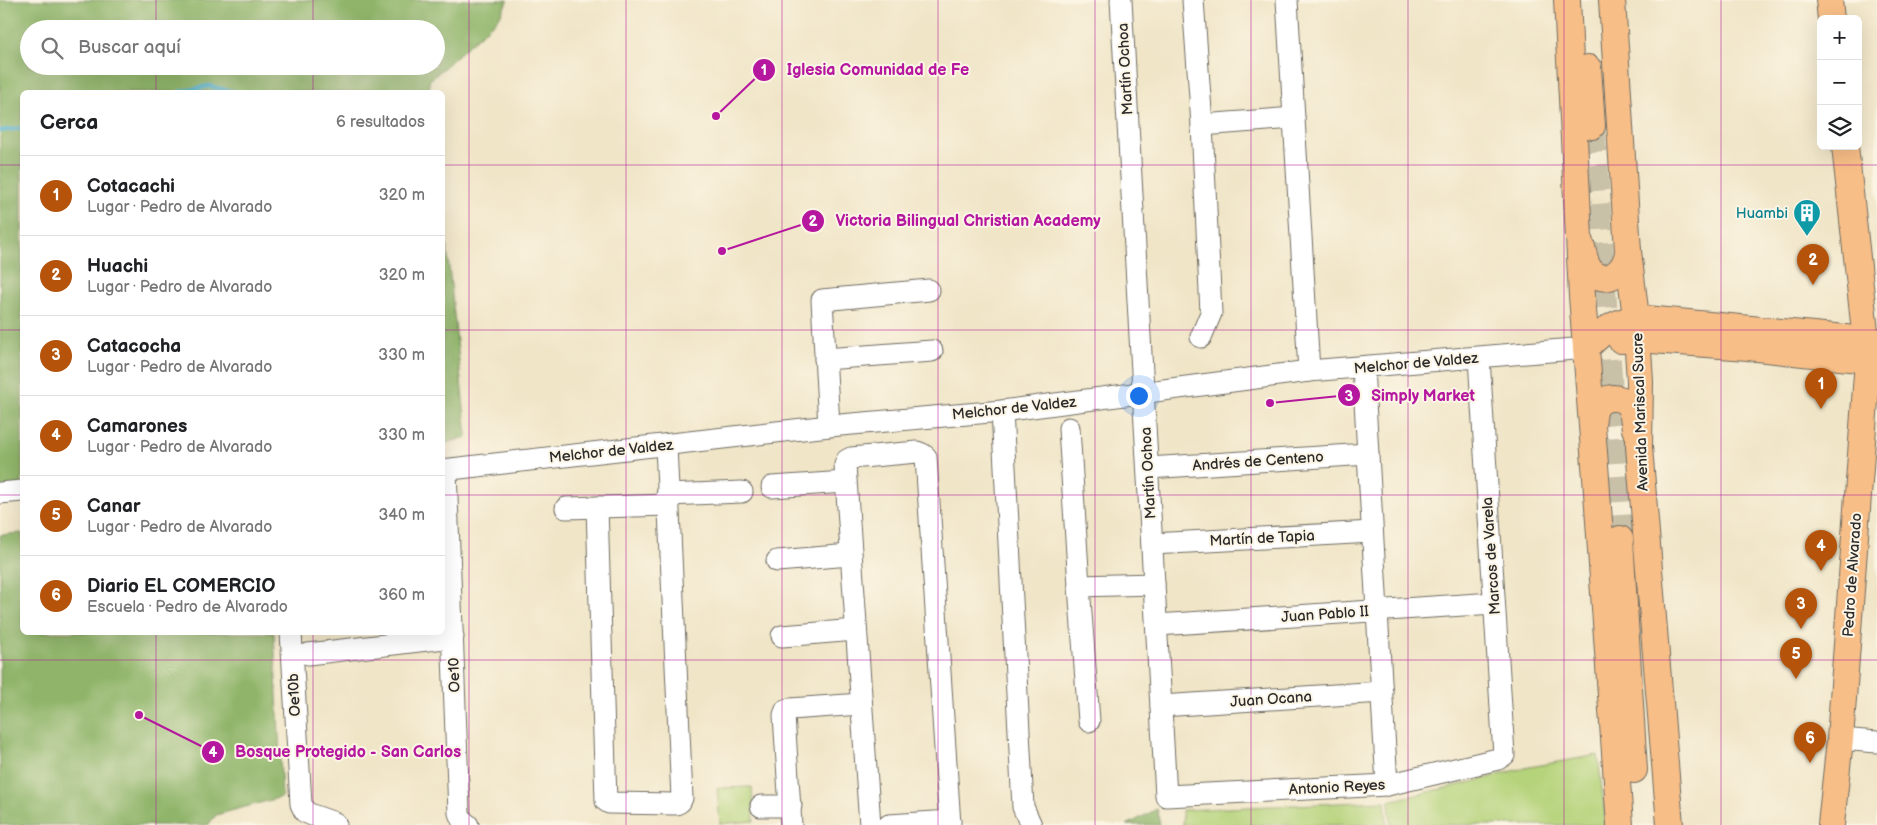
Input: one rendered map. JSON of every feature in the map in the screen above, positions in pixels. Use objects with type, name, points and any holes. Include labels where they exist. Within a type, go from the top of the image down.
[{"type":"main road","points":[[1567,0],[1586,348],[1620,825]]},
{"type":"main road","points":[[1584,0],[1598,126],[1597,0]]},
{"type":"main road","name":"Avenida Mariscal Sucre","points":[[1612,0],[1628,251],[1637,329],[1639,447],[1670,825]]},
{"type":"main road","points":[[1829,0],[1831,15]]},
{"type":"main road","name":"Pedro de Alvarado","points":[[1831,825],[1840,739],[1872,351],[1846,150]]},
{"type":"main road","points":[[1579,235],[1586,263],[1597,276],[1612,276],[1619,272],[1625,266],[1628,251]]},
{"type":"main road","points":[[1586,348],[1613,340],[1637,329],[1748,347],[1872,351]]},
{"type":"main road","points":[[1592,425],[1595,409],[1602,401],[1607,398],[1624,400],[1629,405],[1639,447]]},
{"type":"main road","points":[[1638,825],[1627,538],[1654,825]]},
{"type":"street","name":"Martín Ochoa","points":[[1121,0],[1166,796]]},
{"type":"street","points":[[1193,0],[1202,125],[1211,313],[1201,337]]},
{"type":"street","points":[[1287,0],[1310,371]]},
{"type":"street","points":[[1202,125],[1294,118]]},
{"type":"street","points":[[828,426],[822,300],[929,290]]},
{"type":"street","name":"Melchor de Valdez","points":[[445,470],[828,426],[1002,411],[1310,371],[1586,348]]},
{"type":"street","points":[[824,359],[932,351]]},
{"type":"street","name":"Marcos de Varela","points":[[1478,358],[1504,755]]},
{"type":"street","points":[[1363,367],[1387,785]]},
{"type":"street","points":[[1002,411],[1023,807],[1030,825]]},
{"type":"street","points":[[881,422],[885,455]]},
{"type":"street","points":[[1069,428],[1090,721]]},
{"type":"street","points":[[597,507],[606,802],[676,804],[682,798],[666,445]]},
{"type":"street","points":[[870,825],[845,482],[847,460],[851,458],[917,452],[926,457],[950,823],[889,825]]},
{"type":"street","name":"Andrés de Centeno","points":[[1148,468],[1368,454]]},
{"type":"street","points":[[772,487],[845,482]]},
{"type":"street","points":[[0,492],[20,490]]},
{"type":"street","points":[[566,508],[597,507],[742,492]]},
{"type":"street","name":"Oe10","points":[[445,508],[453,637],[459,813],[465,822]]},
{"type":"street","name":"Martín de Tapia","points":[[1152,544],[1372,532]]},
{"type":"street","points":[[777,560],[850,556]]},
{"type":"street","points":[[1079,586],[1154,584]]},
{"type":"street","name":"Juan Pablo II","points":[[1156,625],[1494,603]]},
{"type":"street","points":[[782,636],[856,630]]},
{"type":"street","name":"Oe10b","points":[[291,635],[301,804],[305,812],[336,825]]},
{"type":"street","points":[[308,654],[453,637]]},
{"type":"street","name":"Juan Ocana","points":[[1161,706],[1382,692]]},
{"type":"street","points":[[761,806],[791,815],[784,715],[786,710],[790,708],[861,704]]},
{"type":"street","points":[[1840,739],[1877,742]]},
{"type":"street","name":"Antonio Reyes","points":[[1166,796],[1387,785],[1504,755]]},
{"type":"green space","points":[[0,0],[508,0],[499,18],[445,67],[445,20],[20,20],[20,75],[436,75],[429,81],[430,90],[20,90],[20,486],[0,488]]},
{"type":"green space","points":[[445,229],[467,437],[445,443]]},
{"type":"green space","points":[[20,533],[20,635],[274,635],[282,797],[216,815],[208,825],[0,825],[0,535]]},
{"type":"green space","points":[[1598,755],[1606,825],[1391,825],[1389,801],[1524,768]]},
{"type":"green space","points":[[752,787],[754,821],[720,824],[717,788]]},
{"type":"green space","points":[[1385,801],[1387,825],[1183,825],[1182,810]]},
{"type":"green space","points":[[1157,809],[1160,825],[1127,825]]},
{"type":"waterway","points":[[190,90],[209,86],[226,90]]},
{"type":"waterway","points":[[0,131],[20,128]]},
{"type":"tunnel","points":[[1592,126],[1620,539]]},
{"type":"place","name":"Iglesia Comunidad de Fe","points":[[716,116]]},
{"type":"place","name":"Huambi","points":[[1807,237]]},
{"type":"place","name":"Victoria Bilingual Christian Academy","points":[[722,251]]},
{"type":"place","name":"Huachi","points":[[1813,285]]},
{"type":"place","name":"Simply Market","points":[[1270,403]]},
{"type":"place","name":"Cotacachi","points":[[1821,409]]},
{"type":"place","name":"Camarones","points":[[1821,571]]},
{"type":"place","name":"Catacocha","points":[[1801,629]]},
{"type":"place","name":"Canar","points":[[1796,679]]},
{"type":"place","name":"Bosque Protegido - San Carlos","points":[[139,715]]},
{"type":"place","name":"Diario EL COMERCIO","points":[[1810,763]]}]
